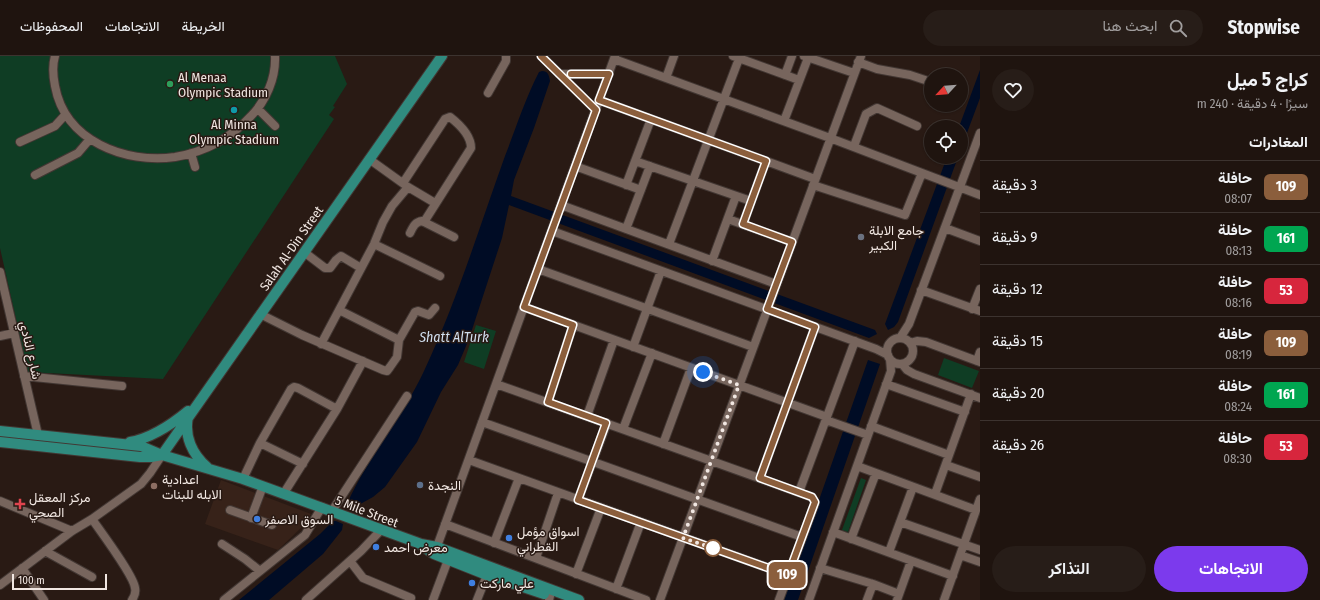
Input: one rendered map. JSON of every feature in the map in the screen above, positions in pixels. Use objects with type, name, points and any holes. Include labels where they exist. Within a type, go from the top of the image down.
[{"type":"main road","name":"Salah Al-Din Street","points":[[162,455],[442,56]]},
{"type":"main road","points":[[122,444],[141,440],[156,434],[197,404]]},
{"type":"main road","points":[[189,415],[187,430],[190,444],[199,459],[208,468]]},
{"type":"main road","points":[[0,431],[141,446],[162,455]]},
{"type":"main road","points":[[0,442],[140,457],[162,455]]},
{"type":"main road","name":"5 Mile Street","points":[[162,455],[208,468],[284,493],[436,551]]},
{"type":"main road","points":[[436,551],[448,560],[549,598],[560,600]]},
{"type":"main road","points":[[436,551],[579,600]]},
{"type":"street","points":[[55,56],[53,64],[53,77],[59,104],[65,115],[75,126],[90,139],[109,149],[136,156],[161,158],[191,153],[215,144],[239,130],[258,109],[270,86],[274,73],[275,56]]},
{"type":"street","points":[[488,93],[506,61],[506,56]]},
{"type":"street","points":[[541,56],[596,110]]},
{"type":"street","points":[[666,78],[674,56]]},
{"type":"street","points":[[784,75],[792,56]]},
{"type":"street","points":[[436,551],[615,57],[666,78],[854,146],[980,195]]},
{"type":"street","points":[[669,244],[724,99],[737,57],[799,80]]},
{"type":"street","points":[[784,121],[799,80],[805,57],[854,73]]},
{"type":"street","points":[[660,600],[859,59],[877,69],[910,74],[924,79]]},
{"type":"street","points":[[559,74],[609,74]]},
{"type":"street","points":[[599,100],[766,161],[814,182],[905,215],[922,173]]},
{"type":"street","points":[[854,146],[866,114],[877,108],[917,126]]},
{"type":"street","points":[[258,109],[275,126]]},
{"type":"street","points":[[20,142],[55,126],[65,115]]},
{"type":"street","points":[[321,344],[374,244],[383,222],[392,206],[445,119],[450,117],[461,126],[470,142],[471,148],[424,222]]},
{"type":"street","points":[[626,185],[651,119]]},
{"type":"street","points":[[905,341],[909,324],[921,290],[980,133]]},
{"type":"street","points":[[35,174],[78,153],[90,139]]},
{"type":"street","points":[[191,153],[195,167]]},
{"type":"street","points":[[369,159],[405,185],[435,203]]},
{"type":"street","points":[[636,161],[751,201]]},
{"type":"street","points":[[743,224],[766,161]]},
{"type":"street","points":[[575,166],[641,190]]},
{"type":"street","points":[[626,228],[650,166]]},
{"type":"street","points":[[712,261],[736,196]]},
{"type":"street","points":[[561,205],[776,284]]},
{"type":"street","points":[[728,219],[792,242]]},
{"type":"street","points":[[410,233],[418,221],[424,222],[454,237]]},
{"type":"street","points":[[945,228],[980,241]]},
{"type":"street","points":[[552,231],[876,349],[889,357],[896,364],[901,364],[914,374],[980,398]]},
{"type":"street","points":[[374,244],[440,276]]},
{"type":"street","points":[[304,252],[328,269],[341,256],[361,268]]},
{"type":"street","points":[[538,269],[753,348]]},
{"type":"street","points":[[633,347],[661,271]]},
{"type":"street","name":"شارع النادي","points":[[0,272],[38,435]]},
{"type":"street","points":[[921,290],[976,310],[980,289]]},
{"type":"street","points":[[524,307],[739,385],[868,435]]},
{"type":"street","points":[[260,314],[321,344],[383,370],[387,370],[397,357],[399,340],[416,311],[428,315],[435,308]]},
{"type":"street","points":[[338,310],[399,340]]},
{"type":"street","points":[[548,402],[573,325]]},
{"type":"street","points":[[760,478],[815,327]]},
{"type":"street","points":[[0,336],[14,333]]},
{"type":"street","points":[[587,416],[614,340]]},
{"type":"street","points":[[876,349],[890,344],[894,340],[926,342],[978,362],[980,352]]},
{"type":"street","points":[[891,371],[909,360],[912,354],[912,346],[905,341]]},
{"type":"street","points":[[799,492],[855,342]]},
{"type":"street","points":[[809,600],[891,371],[887,351],[890,344]]},
{"type":"street","points":[[623,429],[652,353]]},
{"type":"street","points":[[284,493],[337,408],[363,361]]},
{"type":"street","points":[[663,444],[691,368]]},
{"type":"street","points":[[24,376],[122,386]]},
{"type":"street","points":[[496,384],[812,497],[815,502],[779,600]]},
{"type":"street","points":[[886,384],[965,412]]},
{"type":"street","points":[[243,479],[260,443],[291,389],[294,387],[298,388],[337,408]]},
{"type":"street","points":[[935,494],[971,394]]},
{"type":"street","points":[[332,511],[407,396]]},
{"type":"street","points":[[482,422],[802,537]]},
{"type":"street","points":[[578,500],[606,423]]},
{"type":"street","points":[[871,426],[949,455]]},
{"type":"street","points":[[260,443],[302,464]]},
{"type":"street","points":[[0,584],[72,531],[92,519],[141,484],[162,455]]},
{"type":"street","points":[[468,460],[788,575]]},
{"type":"street","points":[[946,465],[980,477]]},
{"type":"street","points":[[857,466],[976,510]]},
{"type":"street","points":[[851,539],[876,473]]},
{"type":"street","points":[[494,543],[519,478]]},
{"type":"street","points":[[251,518],[263,486]]},
{"type":"street","points":[[889,552],[913,487]]},
{"type":"street","points":[[536,558],[558,493]]},
{"type":"street","points":[[944,600],[980,499]]},
{"type":"street","points":[[0,501],[72,531]]},
{"type":"street","points":[[224,600],[305,535],[322,507]]},
{"type":"street","points":[[576,574],[601,508]]},
{"type":"street","points":[[230,510],[272,525]]},
{"type":"street","points":[[92,519],[128,573],[136,588],[135,596],[132,600]]},
{"type":"street","points":[[616,589],[641,522]]},
{"type":"street","points":[[900,522],[980,550]]},
{"type":"street","points":[[445,524],[646,600]]},
{"type":"street","points":[[310,599],[381,530]]},
{"type":"street","points":[[833,532],[953,576]]},
{"type":"street","points":[[222,544],[260,571]]},
{"type":"street","points":[[45,551],[92,577]]},
{"type":"street","points":[[960,555],[980,562]]},
{"type":"street","points":[[433,600],[448,560]]},
{"type":"street","points":[[350,561],[363,578],[411,598]]},
{"type":"street","points":[[820,568],[873,584],[898,597],[911,561]]},
{"type":"street","points":[[22,568],[44,600]]},
{"type":"street","points":[[477,600],[487,575]]},
{"type":"street","points":[[867,600],[873,584]]},
{"type":"shaded area","name":"السوق الاصفر","points":[[221,480],[311,514],[305,524],[278,550],[205,524]]},
{"type":"green space","points":[[0,56],[335,56],[347,84],[329,115],[334,119],[163,379],[28,372],[0,248]]},
{"type":"green space","points":[[476,325],[496,331],[484,369],[464,362]]},
{"type":"green space","points":[[944,358],[979,371],[972,388],[938,375]]},
{"type":"green space","points":[[861,478],[866,480],[848,532],[842,530]]},
{"type":"water","points":[[980,70],[980,98],[968,130],[968,120],[962,120],[965,112],[968,112],[968,103]]},
{"type":"water","name":"Shatt AlTurk","points":[[542,71],[548,74],[550,81],[514,180],[511,196],[875,330],[877,334],[869,338],[509,205],[502,238],[469,339],[458,365],[441,392],[417,442],[385,487],[373,497],[353,508],[349,508],[347,504],[355,487],[406,405],[436,345],[529,93],[539,72]]},
{"type":"water","points":[[944,164],[955,164],[898,322],[894,327],[888,330],[885,324]]},
{"type":"water","points":[[868,360],[880,364],[798,600],[784,600]]},
{"type":"water","points":[[333,521],[343,524],[342,530],[323,554],[269,600],[239,600],[320,534]]},
{"type":"bus line","name":"109","points":[[541,56],[596,110],[524,307],[573,325],[548,402],[606,423],[578,500],[788,575],[815,502],[812,497],[760,478],[815,327],[767,309],[792,242],[743,224],[766,161],[599,100],[609,74],[571,74]]},
{"type":"place","name":"Al Menaa Olympic Stadium","points":[[170,84]]},
{"type":"place","name":"Al Minna Olympic Stadium","points":[[234,110]]},
{"type":"place","name":"جامع الابلة الكبير","points":[[861,237]]},
{"type":"place","name":"النجدة","points":[[420,485]]},
{"type":"place","name":"اعدادية الابله للبنات","points":[[154,486]]},
{"type":"place","name":"مركز المعقل الصحي","points":[[20,504]]},
{"type":"place","name":"السوق الاصفر","points":[[257,519]]},
{"type":"place","name":"اسواق مؤمل القطراني","points":[[509,538]]},
{"type":"place","name":"معرض احمد","points":[[376,547]]},
{"type":"place","name":"علي ماركت","points":[[472,583]]},
{"type":"route","points":[[703,372],[739,385],[683,538],[713,548]]}]
